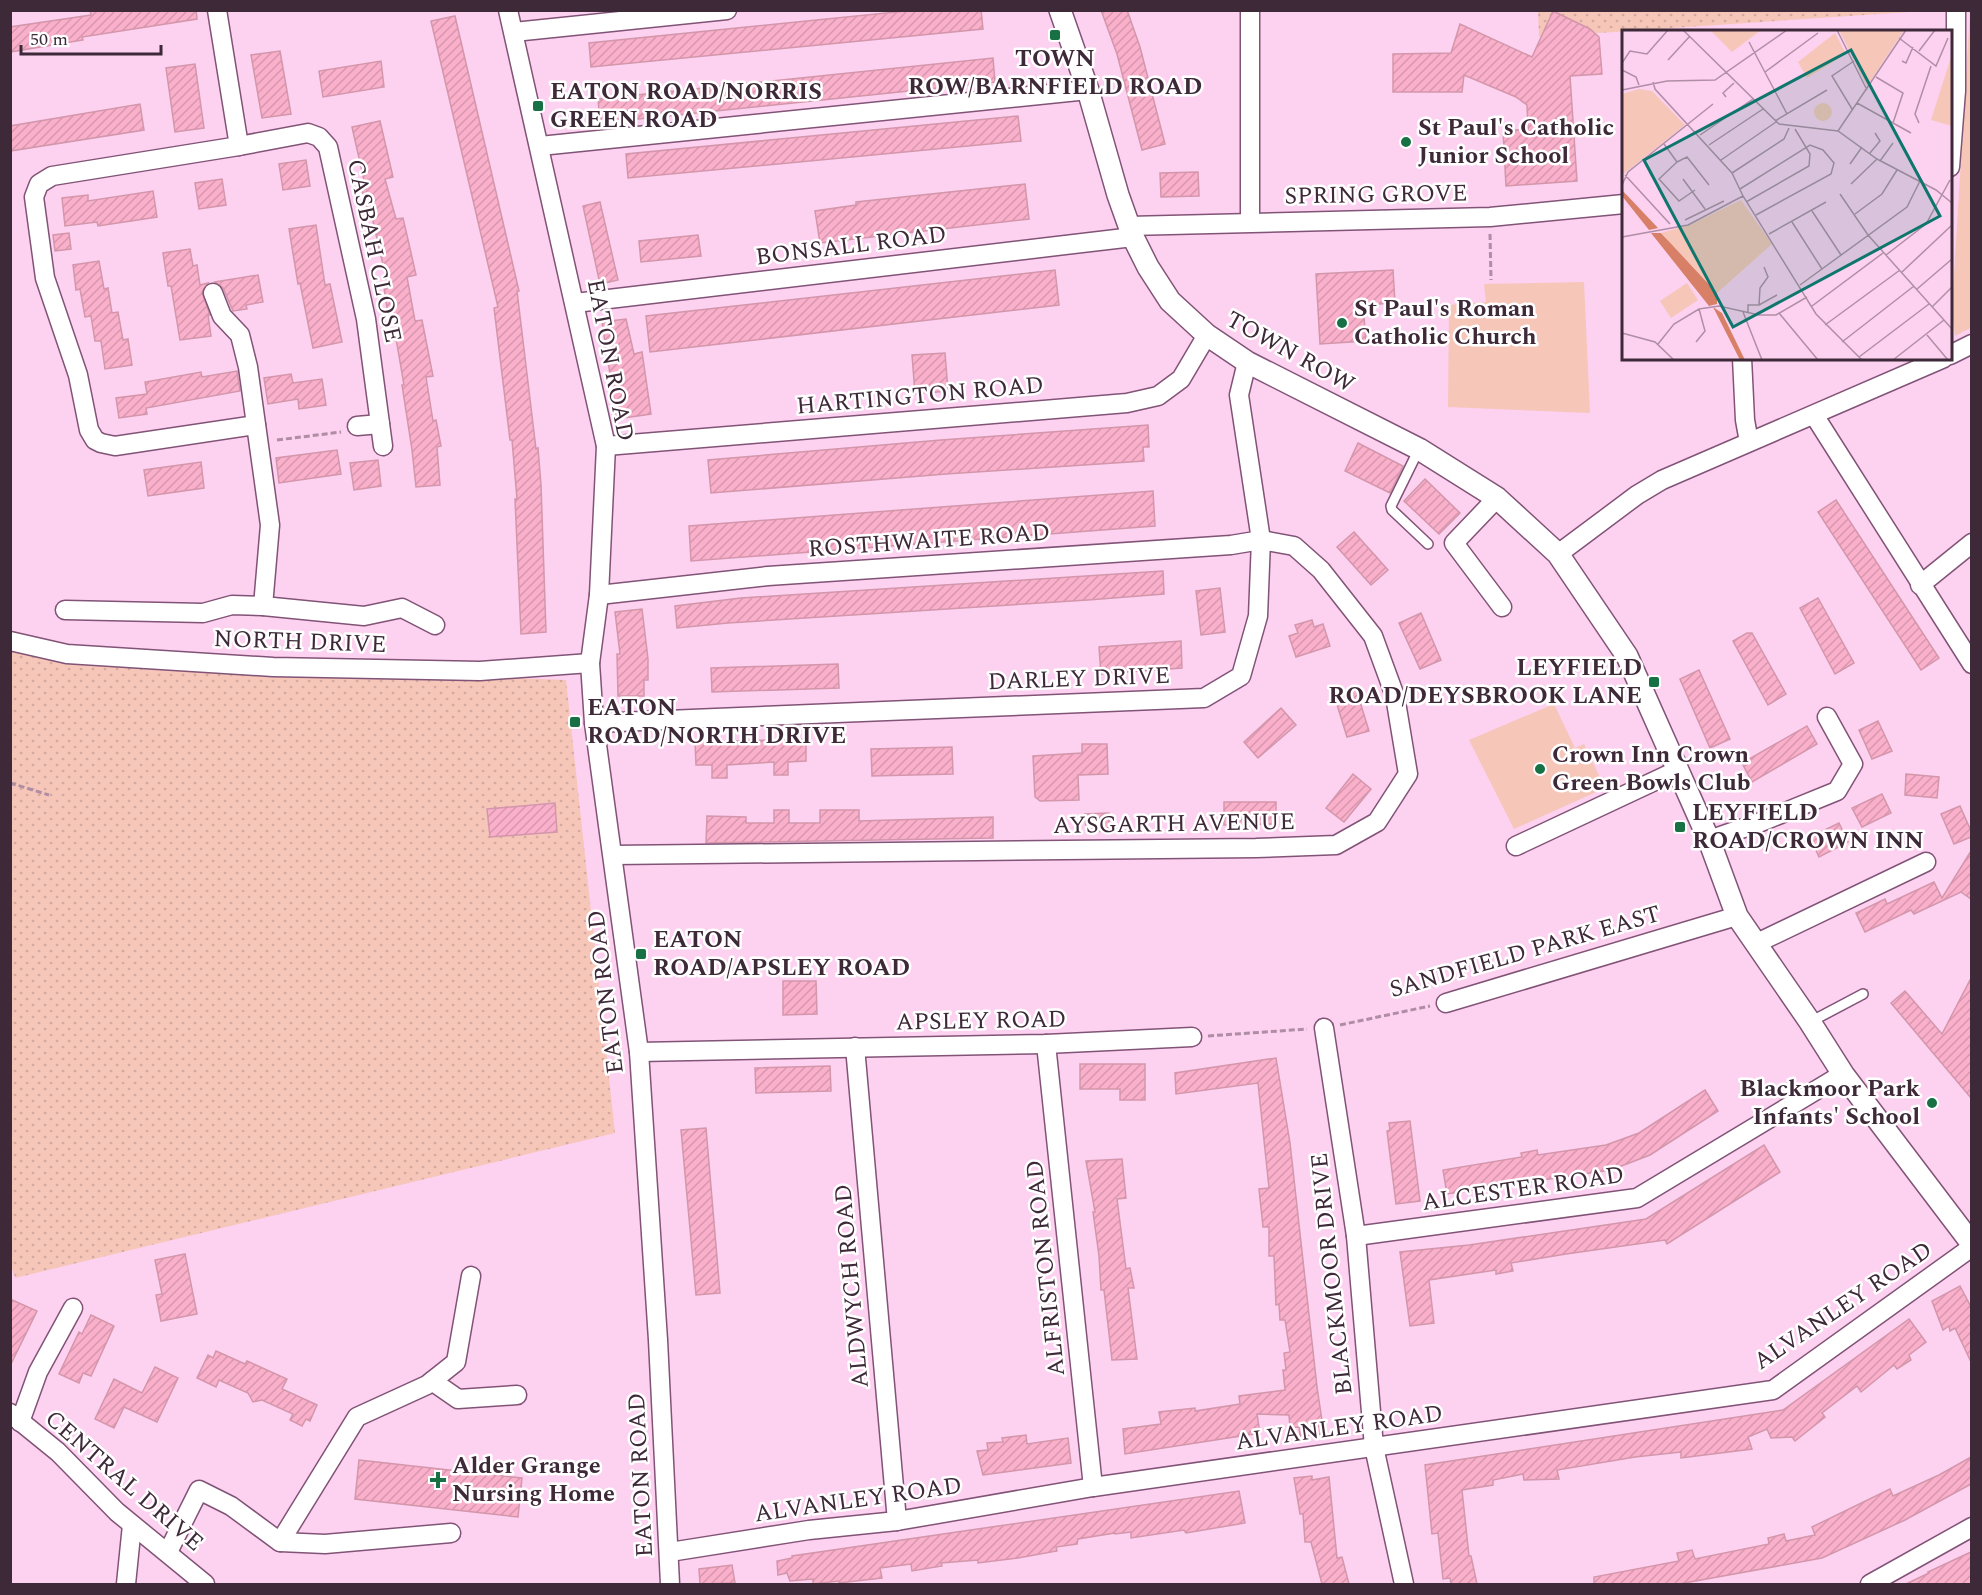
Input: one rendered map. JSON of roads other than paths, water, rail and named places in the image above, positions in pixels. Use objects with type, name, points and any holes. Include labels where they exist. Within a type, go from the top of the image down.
[{"type":"street","points":[[217,10],[239,146]]},
{"type":"street","name":"EATON ROAD","points":[[508,10],[606,446],[599,595],[590,663],[594,723],[639,1052],[670,1584]]},
{"type":"street","points":[[514,32],[727,10]]},
{"type":"street","name":"TOWN ROW","points":[[1060,10],[1088,90],[1131,232],[1148,267],[1170,301],[1207,335],[1247,362],[1419,449],[1497,498],[1558,554],[1627,656],[1709,840],[1737,916],[1843,1074],[1971,1246]]},
{"type":"street","points":[[1250,10],[1250,222]]},
{"type":"street","points":[[1952,116],[1956,10]]},
{"type":"street","points":[[540,146],[1088,90]]},
{"type":"street","name":"CASBAH CLOSE","points":[[257,424],[114,446],[108,446],[95,440],[88,425],[78,375],[45,278],[34,203],[35,190],[39,184],[52,176],[308,133],[319,137],[328,147],[366,319],[383,446]]},
{"type":"street","name":"SPRING GROVE","points":[[1131,232],[1250,222],[1490,217],[1622,204]]},
{"type":"street","name":"BONSALL ROAD","points":[[575,303],[1131,232]]},
{"type":"street","points":[[213,292],[222,316],[240,335],[248,367],[270,525],[263,606]]},
{"type":"street","name":"HARTINGTON ROAD","points":[[606,446],[1127,403],[1158,396],[1181,379],[1207,335]]},
{"type":"street","points":[[1952,353],[1971,344]]},
{"type":"street","points":[[1742,360],[1745,420],[1749,442]]},
{"type":"street","points":[[1558,554],[1637,495],[1662,480],[1938,360]]},
{"type":"street","name":"DARLEY DRIVE","points":[[594,723],[1204,698],[1241,676],[1258,616],[1261,540],[1239,395],[1247,362]]},
{"type":"street","points":[[1814,415],[1971,664]]},
{"type":"street","points":[[357,426],[380,424]]},
{"type":"street","points":[[1497,498],[1454,543],[1502,607]]},
{"type":"street","name":"ROSTHWAITE ROAD","points":[[599,595],[768,576],[1231,545],[1261,540]]},
{"type":"street","name":"AYSGARTH AVENUE","points":[[613,855],[1256,848],[1336,845],[1377,822],[1408,774],[1395,696],[1373,636],[1321,570],[1294,546],[1261,540]]},
{"type":"street","points":[[1920,585],[1971,543]]},
{"type":"street","points":[[65,610],[203,613],[232,605],[364,616],[402,609],[435,625]]},
{"type":"street","name":"NORTH DRIVE","points":[[10,641],[67,654],[273,667],[480,671],[590,663]]},
{"type":"street","points":[[1709,840],[1837,791],[1853,764],[1827,717]]},
{"type":"street","points":[[1516,846],[1678,770]]},
{"type":"street","points":[[1757,943],[1926,862]]},
{"type":"street","name":"SANDFIELD PARK EAST","points":[[1446,1003],[1737,916]]},
{"type":"street","name":"BLACKMOOR DRIVE","points":[[1324,1028],[1356,1236],[1374,1447],[1404,1584]]},
{"type":"street","name":"APSLEY ROAD","points":[[639,1052],[1046,1044],[1192,1037]]},
{"type":"street","name":"ALFRISTON ROAD","points":[[1046,1044],[1093,1487]]},
{"type":"street","name":"ALDWYCH ROAD","points":[[855,1047],[897,1521]]},
{"type":"street","name":"ALCESTER ROAD","points":[[1356,1236],[1636,1198],[1843,1074]]},
{"type":"street","name":"ALVANLEY ROAD","points":[[669,1552],[809,1530],[897,1521],[1093,1487],[1773,1390],[1971,1246]]},
{"type":"street","points":[[280,1542],[357,1417],[432,1381],[456,1362],[471,1276]]},
{"type":"street","points":[[15,1418],[73,1308]]},
{"type":"street","points":[[432,1381],[458,1399],[517,1395]]},
{"type":"street","name":"CENTRAL DRIVE","points":[[15,1418],[58,1452],[117,1512],[205,1584]]},
{"type":"street","points":[[168,1552],[199,1490],[231,1506],[280,1542],[325,1544],[451,1533]]},
{"type":"street","points":[[126,1584],[132,1525]]},
{"type":"street","points":[[1869,1584],[1971,1527]]},
{"type":"lane","points":[[1419,449],[1391,506],[1392,510],[1428,544]]},
{"type":"lane","points":[[1810,1022],[1863,994]]},
{"type":"place","name":"TOWN ROW/BARNFIELD ROAD","points":[[1055,35]]},
{"type":"place","name":"EATON ROAD/NORRIS GREEN ROAD","points":[[538,106]]},
{"type":"place","name":"St Paul's Catholic Junior School","points":[[1406,142]]},
{"type":"place","name":"St Paul's Roman Catholic Church","points":[[1342,323]]},
{"type":"place","name":"LEYFIELD ROAD/DEYSBROOK LANE","points":[[1654,682]]},
{"type":"place","name":"EATON ROAD/NORTH DRIVE","points":[[575,722]]},
{"type":"place","name":"Crown Inn Crown Green Bowls Club","points":[[1540,769]]},
{"type":"place","name":"LEYFIELD ROAD/CROWN INN","points":[[1680,827]]},
{"type":"place","name":"EATON ROAD/APSLEY ROAD","points":[[641,954]]},
{"type":"place","name":"Blackmoor Park Infants' School","points":[[1932,1103]]},
{"type":"place","name":"Alder Grange Nursing Home","points":[[438,1480]]}]
